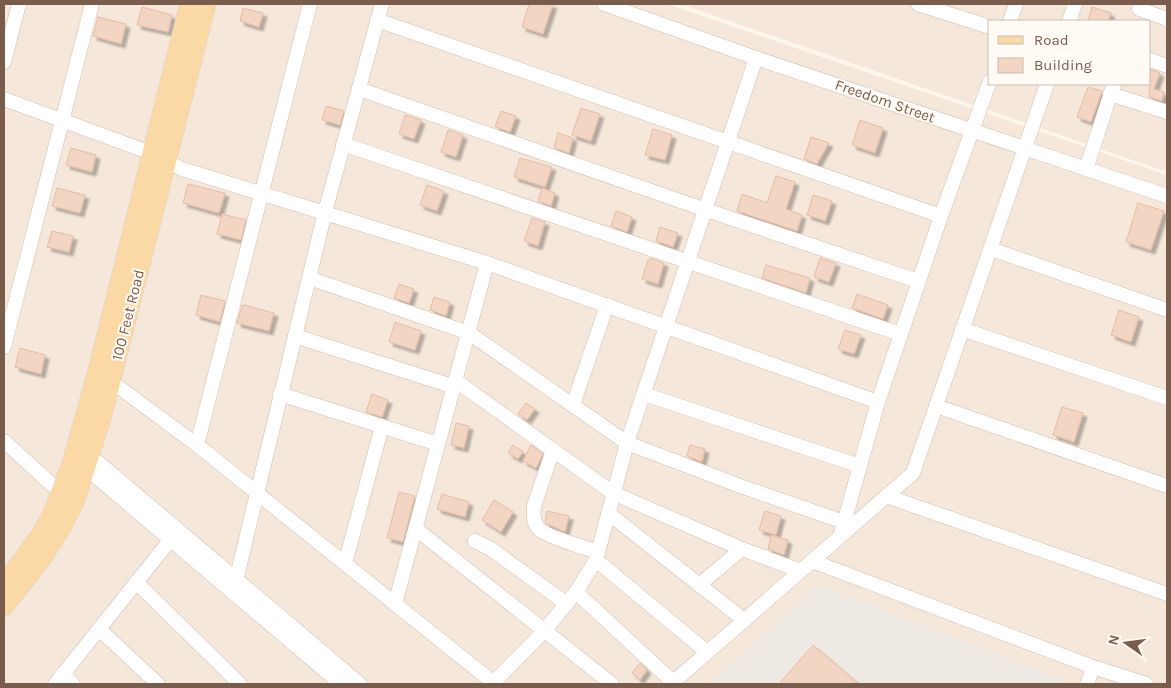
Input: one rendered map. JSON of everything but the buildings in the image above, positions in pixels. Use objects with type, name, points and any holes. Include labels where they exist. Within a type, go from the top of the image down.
[{"type":"main road","name":"100 Feet Road","points":[[4,607],[42,559],[61,529],[74,502],[80,459],[97,371],[188,4]]},
{"type":"main road","name":"100 Feet Road","points":[[4,585],[40,535],[102,418],[207,4]]},
{"type":"street","points":[[4,62],[19,4]]},
{"type":"street","points":[[4,347],[92,4]]},
{"type":"street","points":[[197,445],[310,4]]},
{"type":"street","points":[[235,587],[256,493],[325,212],[382,4]]},
{"type":"street","name":"Freedom Street","points":[[604,4],[640,10],[756,58],[1167,196]]},
{"type":"street","points":[[918,4],[988,27]]},
{"type":"street","points":[[1010,20],[1016,4]]},
{"type":"street","points":[[1069,20],[1075,4]]},
{"type":"street","points":[[1138,12],[1167,19]]},
{"type":"street","points":[[378,20],[941,216]]},
{"type":"street","points":[[112,382],[197,445],[494,684],[545,630],[576,592],[597,556],[627,443],[756,58]]},
{"type":"street","points":[[1151,60],[1167,66]]},
{"type":"street","points":[[840,536],[878,402],[900,334],[989,85]]},
{"type":"street","points":[[576,592],[672,683],[913,473],[1048,85]]},
{"type":"street","points":[[359,89],[706,210],[918,281]]},
{"type":"street","points":[[1086,168],[1112,89],[1167,112]]},
{"type":"street","points":[[4,99],[151,153],[182,169],[487,263],[878,402]]},
{"type":"street","points":[[343,144],[900,334]]},
{"type":"street","points":[[991,249],[1167,310]]},
{"type":"street","points":[[396,604],[487,263]]},
{"type":"street","points":[[309,278],[468,333],[627,443],[743,487],[844,522]]},
{"type":"street","points":[[573,406],[607,305]]},
{"type":"street","points":[[962,330],[1167,398]]},
{"type":"street","points":[[294,336],[455,384],[613,493],[742,549],[800,571]]},
{"type":"street","points":[[280,394],[438,444]]},
{"type":"street","points":[[644,394],[860,466]]},
{"type":"street","points":[[936,406],[1167,486]]},
{"type":"street","points":[[345,564],[382,426]]},
{"type":"street","points":[[4,441],[61,493]]},
{"type":"street","points":[[553,450],[534,506],[533,516],[536,524],[544,533],[597,556],[707,652]]},
{"type":"street","points":[[80,459],[235,587],[341,684]]},
{"type":"street","points":[[886,496],[1167,594]]},
{"type":"street","points":[[608,513],[744,620]]},
{"type":"street","points":[[416,529],[612,684]]},
{"type":"street","points":[[64,681],[99,629],[174,535]]},
{"type":"street","points":[[475,541],[491,549],[566,604]]},
{"type":"street","points":[[699,585],[742,549]]},
{"type":"street","points":[[812,561],[1093,667],[1146,684]]},
{"type":"street","points":[[136,582],[240,684]]},
{"type":"street","points":[[235,587],[360,684]]},
{"type":"street","points":[[99,629],[158,684]]},
{"type":"street","points":[[1087,684],[1093,667]]},
{"type":"shaded area","points":[[4,4],[667,4],[1167,175],[1167,684],[1064,684],[1065,682],[819,586],[708,684],[4,684]]},
{"type":"shaded area","points":[[681,4],[1167,4],[1167,172]]},
{"type":"shaded area","points":[[819,585],[1065,681],[1064,684],[708,684]]}]
